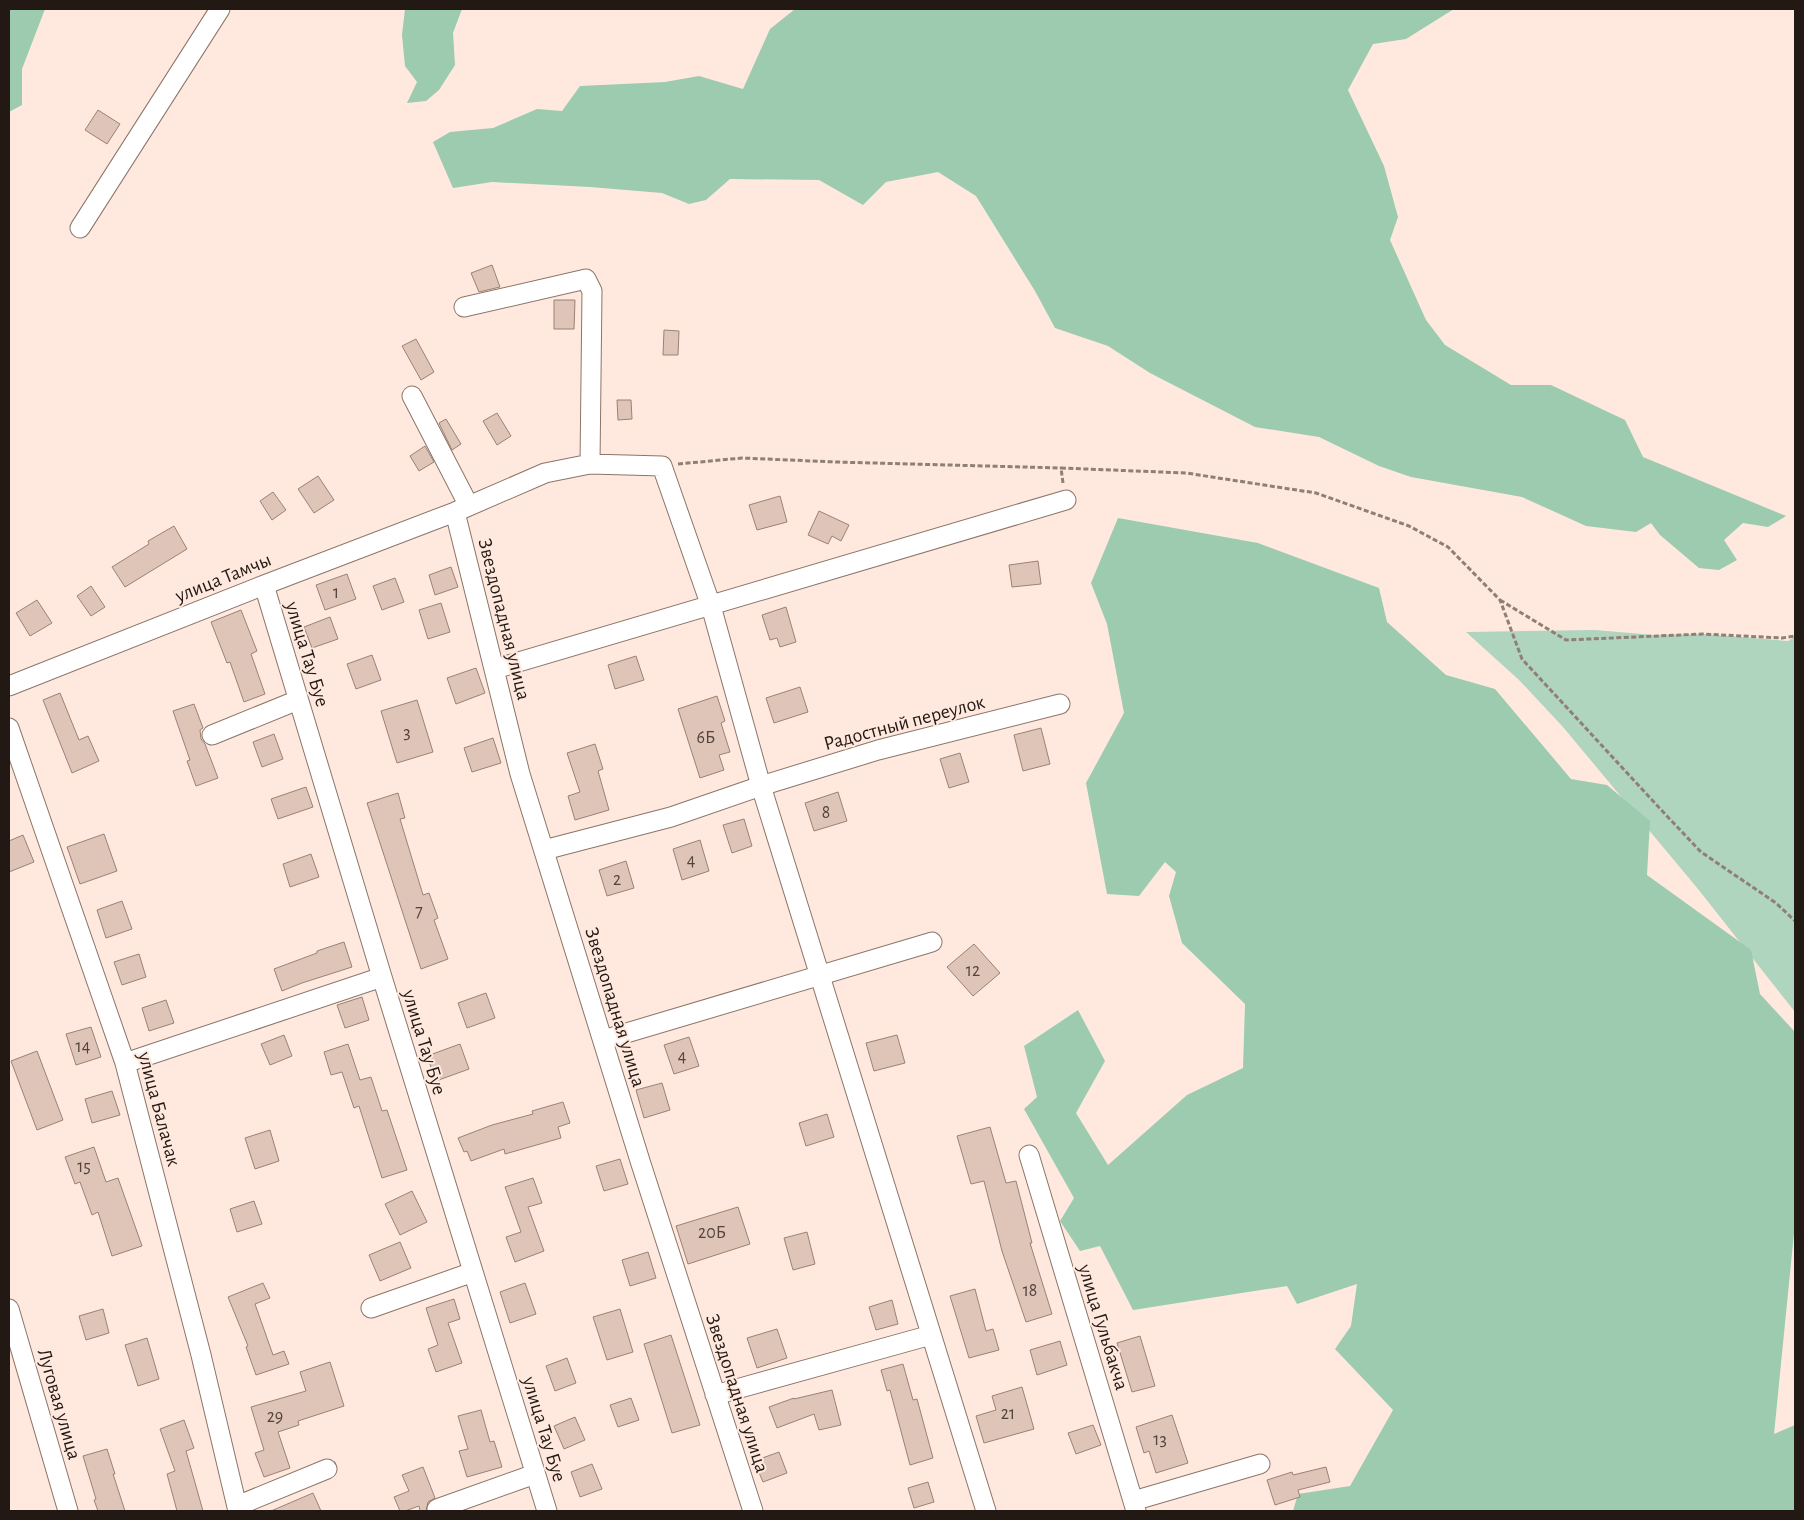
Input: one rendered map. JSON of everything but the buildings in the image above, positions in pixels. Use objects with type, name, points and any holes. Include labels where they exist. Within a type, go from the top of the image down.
[{"type":"street","points":[[80,228],[220,9]]},
{"type":"street","points":[[464,307],[586,279],[592,291],[590,464]]},
{"type":"street","name":"Звездопадная улица","points":[[412,396],[462,509],[495,669],[520,774],[753,1511]]},
{"type":"street","name":"улица Тамчы","points":[[9,686],[462,509],[545,473],[590,464],[662,466]]},
{"type":"street","points":[[662,466],[710,606],[761,786],[986,1511]]},
{"type":"street","points":[[495,669],[1066,500]]},
{"type":"street","name":"улица Тау Буе","points":[[264,585],[472,1272],[547,1511]]},
{"type":"street","points":[[212,735],[298,700]]},
{"type":"street","name":"Радостный переулок","points":[[544,850],[671,816],[878,750],[1060,704]]},
{"type":"street","name":"улица Балачак","points":[[9,728],[125,1063],[201,1355],[238,1509]]},
{"type":"street","points":[[603,1040],[932,942]]},
{"type":"street","points":[[125,1063],[382,977]]},
{"type":"street","name":"улица Гульбакча","points":[[1029,1155],[1134,1506]]},
{"type":"street","points":[[371,1308],[472,1272]]},
{"type":"street","name":"Луговая улица","points":[[9,1309],[68,1511]]},
{"type":"street","points":[[715,1395],[931,1335]]},
{"type":"street","points":[[1134,1506],[1260,1464]]},
{"type":"street","points":[[238,1509],[328,1468]]},
{"type":"street","points":[[437,1509],[535,1474]]},
{"type":"path","points":[[662,466],[742,458],[1186,473],[1316,493],[1409,526],[1448,547],[1500,600],[1566,640],[1703,634],[1782,638],[1795,636]]},
{"type":"path","points":[[1061,468],[1066,500]]},
{"type":"path","points":[[1500,600],[1522,659],[1701,852],[1776,903],[1795,921]]},
{"type":"green space","points":[[9,9],[45,9],[22,69],[22,105],[9,112]]},
{"type":"green space","points":[[405,9],[462,9],[453,33],[455,65],[439,90],[426,101],[407,103],[417,82],[405,66],[402,35]]},
{"type":"green space","points":[[795,9],[1454,9],[1406,39],[1373,44],[1348,90],[1384,166],[1398,217],[1390,240],[1426,320],[1445,345],[1511,385],[1551,385],[1625,420],[1643,457],[1786,516],[1768,527],[1743,523],[1724,540],[1737,560],[1719,570],[1699,568],[1660,535],[1651,523],[1636,532],[1586,526],[1522,497],[1411,477],[1379,466],[1319,437],[1255,427],[1150,373],[1108,346],[1055,328],[1035,291],[976,196],[938,172],[886,182],[863,205],[819,180],[730,179],[706,200],[689,204],[662,193],[590,187],[492,182],[453,188],[433,142],[450,132],[493,128],[537,109],[562,111],[580,86],[665,82],[699,76],[743,89],[770,29]]},
{"type":"green space","points":[[1118,518],[1258,543],[1379,588],[1387,622],[1446,675],[1495,689],[1571,779],[1607,785],[1650,821],[1647,875],[1751,950],[1760,994],[1795,1032],[1795,1223],[1774,1434],[1795,1425],[1795,1511],[1293,1511],[1298,1494],[1350,1486],[1393,1410],[1335,1349],[1351,1326],[1357,1284],[1297,1304],[1287,1286],[1133,1310],[1100,1246],[1080,1251],[1060,1221],[1074,1198],[1024,1109],[1037,1097],[1024,1046],[1078,1010],[1105,1061],[1076,1113],[1108,1165],[1187,1095],[1243,1068],[1245,1004],[1182,943],[1169,896],[1176,872],[1165,862],[1139,896],[1107,894],[1086,783],[1124,713],[1107,624],[1091,583]]},
{"type":"green space","points":[[1595,630],[1655,635],[1704,634],[1788,641],[1795,637],[1795,1012],[1698,889],[1563,727],[1519,680],[1466,632]]}]
